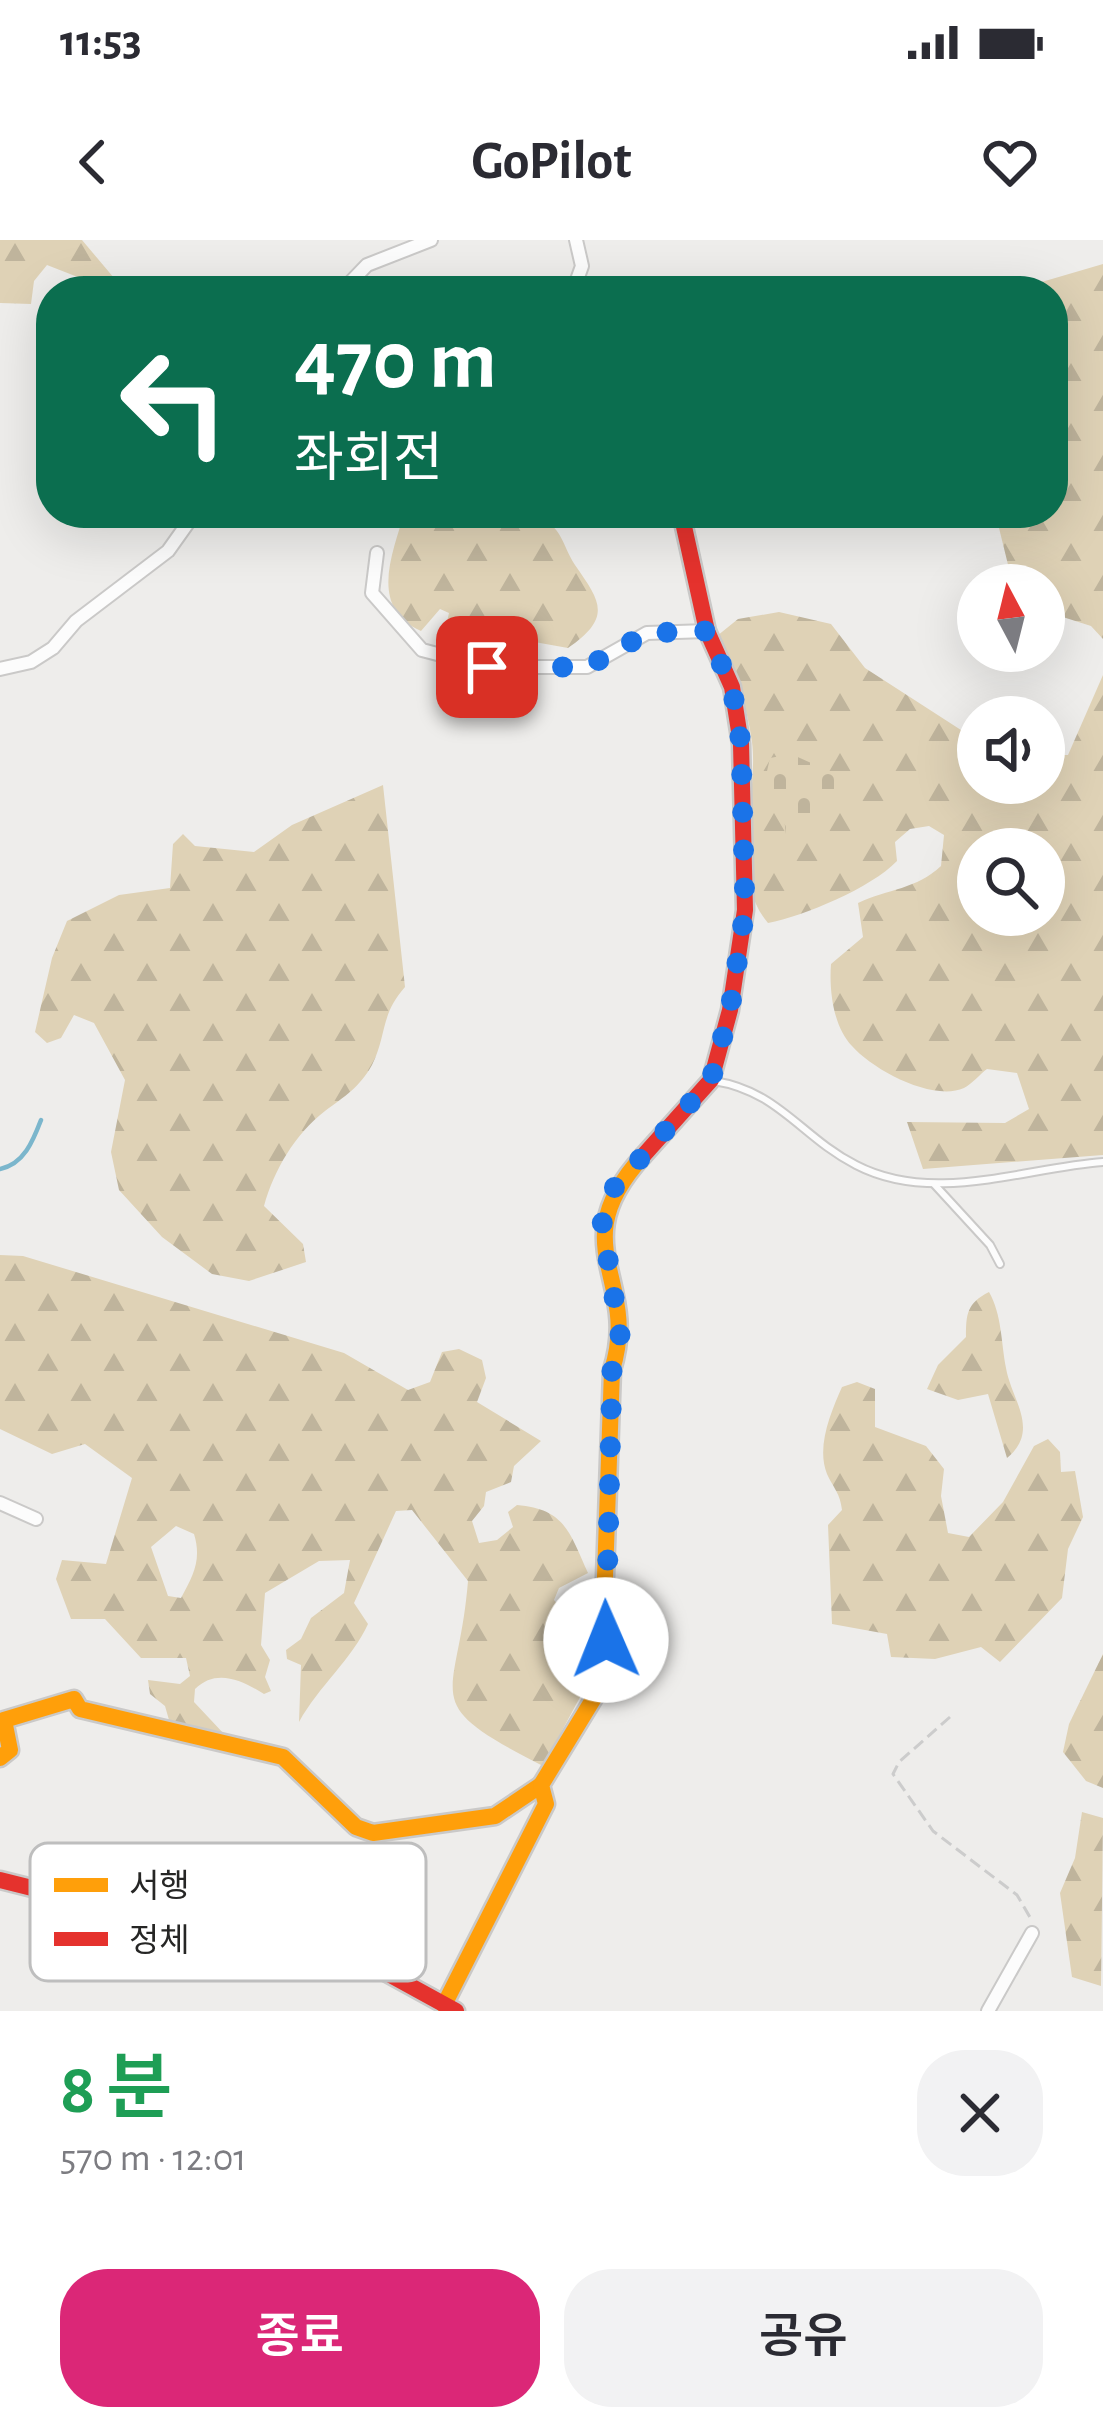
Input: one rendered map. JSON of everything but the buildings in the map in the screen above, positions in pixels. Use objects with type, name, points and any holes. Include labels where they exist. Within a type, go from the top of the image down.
[{"type":"street","points":[[356,276],[367,265],[430,240]]},
{"type":"street","points":[[576,240],[582,266],[578,276]]},
{"type":"street","points":[[0,669],[31,662],[53,648],[76,621],[168,551],[184,528]]},
{"type":"street","points":[[0,1758],[10,1750],[4,1720],[74,1699],[80,1709],[283,1757],[356,1827],[373,1833],[453,1826],[495,1816],[541,1785],[608,1675],[604,1606],[611,1394],[621,1341],[602,1221],[613,1189],[711,1080],[730,1010],[745,910],[741,743],[732,687],[706,631],[684,528]]},
{"type":"street","points":[[377,553],[373,593],[422,650],[487,667],[587,667],[647,633],[706,631]]},
{"type":"street","points":[[0,1503],[36,1519]]},
{"type":"street","points":[[401,1981],[450,2008],[546,1804],[541,1785]]},
{"type":"street","points":[[0,1880],[30,1888]]},
{"type":"street","points":[[988,2011],[1032,1933]]},
{"type":"lane","points":[[711,1080],[753,1088],[857,1166],[934,1184],[1103,1162]]},
{"type":"lane","points":[[934,1184],[990,1245],[1000,1264]]},
{"type":"path","points":[[950,1717],[899,1762],[892,1774],[933,1831],[1016,1895],[1031,1916],[1032,1933]]},
{"type":"green space","points":[[0,240],[82,240],[112,276],[75,276],[47,265],[36,276],[31,304],[0,303]]},
{"type":"green space","points":[[1103,264],[1103,639],[1091,626],[1065,618],[1065,564],[1008,564],[999,528],[1068,528],[1068,276],[1062,276]]},
{"type":"green space","points":[[400,528],[554,528],[596,599],[597,618],[568,648],[461,629],[447,622],[449,613],[440,609],[421,631],[394,608],[389,593]]},
{"type":"green space","points":[[779,612],[831,624],[865,668],[957,727],[957,804],[1065,804],[1065,755],[1103,675],[1103,1155],[923,1169],[907,1122],[1005,1123],[1029,1109],[1017,1073],[987,1069],[967,1086],[951,1091],[920,1087],[888,1074],[852,1046],[840,1028],[831,964],[863,937],[858,903],[932,874],[941,866],[944,835],[929,826],[910,829],[895,842],[897,861],[871,881],[818,907],[768,923],[756,904],[747,860],[753,764],[750,728],[717,636],[738,619]]},
{"type":"green space","points":[[791,754],[829,771],[843,784],[806,841],[786,834],[783,810],[765,780],[770,758]]},
{"type":"green space","points":[[383,785],[405,987],[391,1007],[367,1073],[304,1130],[268,1193],[264,1206],[303,1244],[306,1262],[249,1281],[212,1274],[162,1237],[119,1190],[111,1152],[125,1080],[94,1023],[74,1015],[61,1038],[47,1043],[35,1032],[52,958],[67,921],[119,895],[170,888],[173,844],[183,834],[195,846],[254,852],[292,825]]},
{"type":"green space","points":[[0,1255],[23,1256],[344,1353],[408,1390],[430,1382],[442,1352],[459,1349],[482,1360],[486,1378],[477,1402],[541,1441],[514,1466],[511,1482],[486,1492],[484,1506],[472,1521],[479,1543],[497,1540],[513,1527],[508,1512],[517,1505],[556,1518],[571,1535],[588,1573],[559,1588],[554,1600],[563,1611],[592,1614],[600,1660],[543,1766],[475,1727],[453,1695],[468,1581],[412,1510],[396,1511],[354,1603],[368,1624],[299,1722],[301,1665],[287,1659],[286,1650],[301,1639],[311,1618],[344,1593],[350,1560],[319,1561],[265,1593],[261,1645],[270,1660],[265,1677],[271,1691],[264,1694],[220,1678],[195,1689],[194,1702],[225,1735],[169,1720],[165,1706],[150,1694],[148,1680],[180,1684],[190,1676],[186,1658],[141,1658],[105,1619],[71,1619],[56,1579],[62,1560],[106,1564],[132,1478],[85,1444],[52,1454],[0,1429]],"holes":[[[176,1526],[194,1534],[197,1560],[192,1575],[181,1598],[168,1596],[151,1547]]]},
{"type":"green space","points":[[989,1292],[1023,1425],[1017,1447],[1007,1458],[988,1394],[958,1400],[927,1389],[938,1365],[966,1337],[972,1305]]},
{"type":"green space","points":[[857,1382],[875,1389],[875,1427],[926,1446],[944,1469],[941,1496],[948,1533],[969,1537],[1003,1502],[1034,1446],[1048,1439],[1060,1452],[1061,1472],[1075,1471],[1083,1517],[1068,1549],[1062,1598],[1000,1662],[981,1647],[935,1659],[891,1657],[887,1634],[832,1624],[828,1525],[842,1510],[824,1464],[824,1441],[842,1387]]},
{"type":"green space","points":[[1103,1654],[1103,1788],[1086,1781],[1063,1752],[1069,1724]]},
{"type":"green space","points":[[1082,1812],[1103,1818],[1101,1986],[1072,1977],[1060,1893],[1075,1858]]},
{"type":"waterway","points":[[0,1169],[21,1157],[41,1120]]},
{"type":"traffic: slow","points":[[444,2005],[546,1804],[541,1785],[608,1675],[604,1606],[618,1310],[605,1239],[608,1214],[619,1187],[643,1156]]},
{"type":"traffic: slow","points":[[0,1758],[10,1750],[4,1720],[74,1699],[80,1709],[283,1757],[356,1827],[373,1833],[495,1816],[541,1785]]},
{"type":"traffic: jam","points":[[643,1156],[711,1080],[730,1010],[745,910],[741,744],[732,687],[707,631],[684,528]]},
{"type":"traffic: jam","points":[[0,1880],[30,1888]]},
{"type":"traffic: jam","points":[[401,1981],[456,2011]]},
{"type":"route","points":[[487,667],[587,667],[647,633],[706,631],[732,687],[741,743],[745,910],[730,1010],[711,1080],[613,1189],[602,1221],[621,1341],[612,1370],[606,1640]]}]
